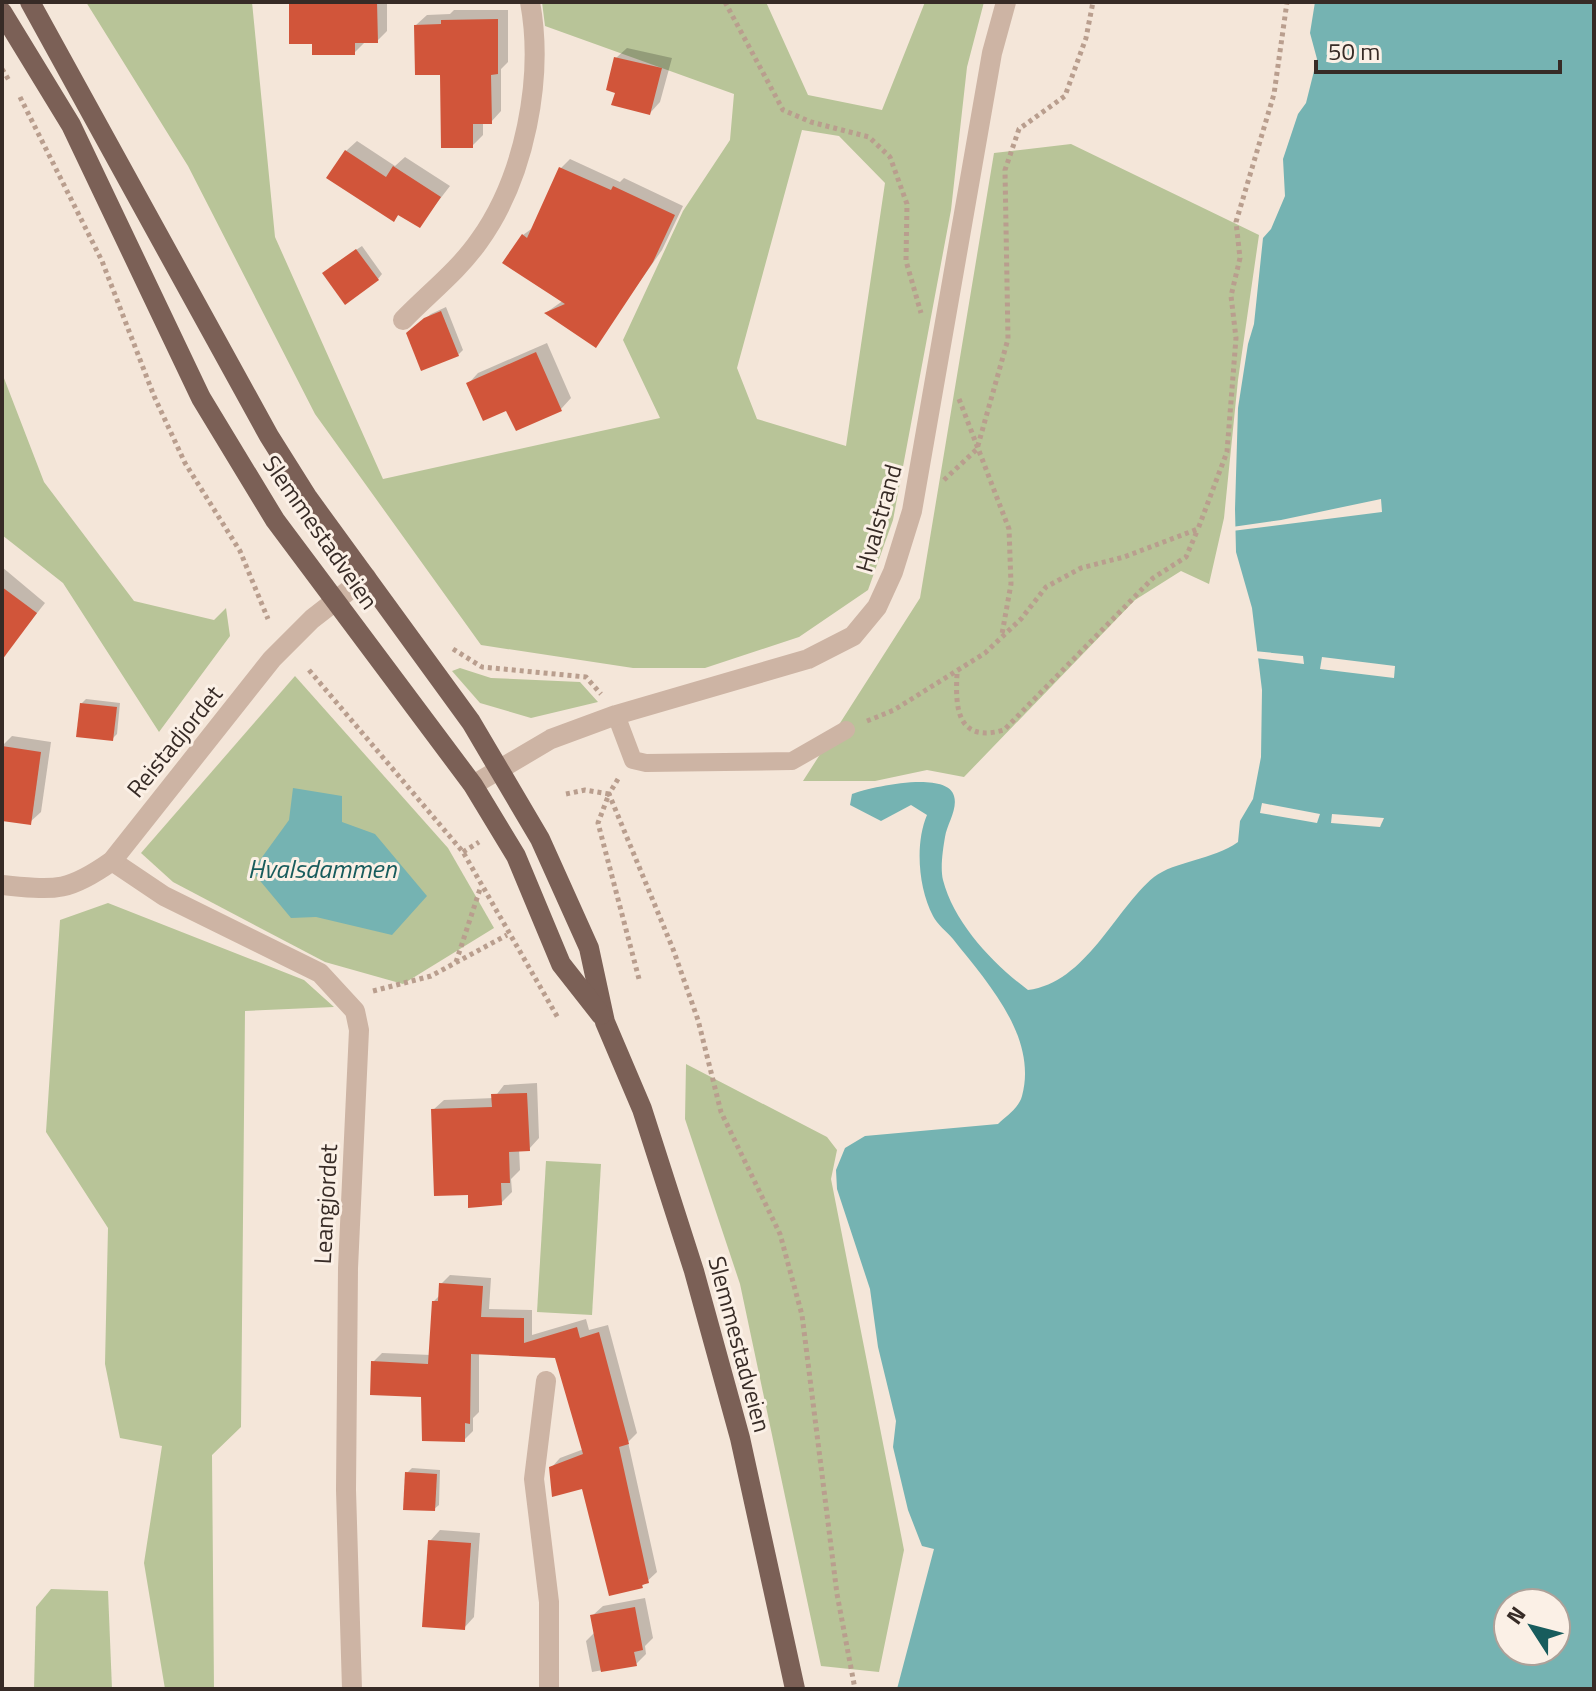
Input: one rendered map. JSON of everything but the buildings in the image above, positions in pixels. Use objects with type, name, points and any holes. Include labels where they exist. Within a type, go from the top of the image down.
[{"type":"main road","name":"Slemmestadveien","points":[[30,2],[269,436],[308,498],[471,722],[540,839],[589,948],[605,1022],[642,1109],[694,1271],[740,1438],[795,1689]]},
{"type":"main road","name":"Slemmestadveien","points":[[2,12],[71,125],[201,398],[275,520],[473,785],[516,856],[561,964],[605,1022]]},
{"type":"street","points":[[403,320],[479,242],[498,207],[524,141],[536,71],[530,2]]},
{"type":"street","name":"Hvalstrand","points":[[473,785],[551,739],[616,715],[808,659],[853,636],[877,607],[893,572],[912,511],[992,53],[1006,2]]},
{"type":"street","name":"Reistadjordet","points":[[2,885],[55,890],[84,881],[112,861],[272,659],[366,577]]},
{"type":"street","name":"Leangjordet","points":[[112,861],[164,896],[320,973],[343,994],[355,1011],[359,1030],[348,1268],[346,1426],[352,1689]]},
{"type":"street","points":[[546,1381],[534,1479],[549,1602],[549,1689]]},
{"type":"lane","points":[[616,715],[633,760],[646,763],[792,761],[846,730]]},
{"type":"path","points":[[725,2],[783,110],[811,122],[869,137],[890,157],[907,204],[906,261],[918,307],[941,352]]},
{"type":"path","points":[[912,511],[977,449],[1008,339],[1005,170],[1019,129],[1065,96],[1086,38],[1093,2]]},
{"type":"path","points":[[957,673],[959,717],[978,733],[1004,730],[1153,578],[1186,557],[1227,452],[1236,338],[1231,296],[1240,258],[1236,222],[1274,94],[1287,2]]},
{"type":"path","points":[[2,69],[72,197],[185,463],[240,551],[268,619]]},
{"type":"path","points":[[957,394],[1009,529],[1011,584],[1001,637]]},
{"type":"path","points":[[846,730],[894,710],[957,673],[1001,637],[1046,587],[1070,574],[1198,529]]},
{"type":"path","points":[[445,639],[468,661],[482,667],[586,677],[616,715]]},
{"type":"path","points":[[309,670],[463,852],[507,935],[558,1018]]},
{"type":"path","points":[[633,760],[609,794],[598,823],[639,979]]},
{"type":"path","points":[[566,794],[585,790],[609,794]]},
{"type":"path","points":[[609,794],[683,977],[698,1020],[721,1112],[780,1234],[791,1274],[802,1315],[837,1594],[855,1689]]},
{"type":"path","points":[[456,963],[481,886]]},
{"type":"path","points":[[343,994],[375,991],[431,976],[507,935]]},
{"type":"green space","points":[[86,2],[252,2],[275,237],[383,479],[660,418],[623,340],[683,211],[730,140],[734,94],[545,26],[542,2],[766,2],[808,95],[882,110],[925,2],[984,2],[967,67],[951,210],[893,520],[868,590],[799,637],[705,668],[633,668],[481,645],[315,414],[188,166]],"holes":[[[802,130],[839,136],[885,183],[846,446],[757,419],[737,368]]]},
{"type":"green space","points":[[1071,144],[1259,235],[1238,380],[1224,518],[1209,584],[1181,571],[1135,600],[964,777],[927,770],[875,781],[803,781],[920,598],[994,153]]},
{"type":"green space","points":[[2,373],[44,482],[134,601],[214,620],[226,608],[230,636],[159,732],[63,583],[2,535]]},
{"type":"green space","points":[[460,668],[491,678],[580,682],[598,702],[531,718],[480,703],[452,671]]},
{"type":"green space","points":[[295,676],[448,848],[494,928],[403,984],[325,962],[173,882],[141,853]]},
{"type":"green space","points":[[108,903],[304,980],[334,1007],[245,1011],[241,1427],[212,1455],[214,1689],[165,1689],[144,1563],[162,1446],[120,1438],[105,1364],[108,1228],[46,1132],[60,920]]},
{"type":"green space","points":[[686,1064],[827,1137],[837,1150],[831,1179],[904,1550],[879,1672],[821,1666],[740,1284],[685,1119]]},
{"type":"green space","points":[[546,1161],[601,1164],[592,1315],[537,1312]]},
{"type":"green space","points":[[51,1589],[108,1591],[112,1689],[34,1689],[36,1607]]},
{"type":"water","points":[[1315,2],[1594,2],[1594,1689],[897,1689],[934,1549],[922,1546],[908,1510],[893,1447],[896,1421],[878,1347],[870,1289],[837,1189],[836,1170],[845,1148],[865,1136],[998,1124],[1020,1100],[1025,1074],[1023,1053],[1006,1012],[980,973],[935,919],[928,904],[920,865],[921,839],[927,815],[911,805],[881,821],[850,805],[852,794],[924,782],[948,788],[954,796],[955,806],[942,858],[943,880],[948,896],[976,941],[1028,990],[1067,974],[1083,960],[1154,877],[1238,842],[1240,821],[1253,799],[1261,757],[1262,690],[1252,608],[1236,552],[1238,408],[1254,324],[1263,238],[1271,229],[1285,196],[1283,159],[1298,114],[1306,103],[1317,59],[1310,33]]},
{"type":"water","name":"Hvalsdammen","points":[[293,788],[342,796],[342,822],[375,834],[427,896],[392,935],[316,917],[291,918],[252,871],[289,820]]},
{"type":"pier","points":[[1381,499],[1382,512],[1232,531],[1232,527]]},
{"type":"pier","points":[[1254,651],[1303,656],[1304,664],[1255,658]]},
{"type":"pier","points":[[1322,657],[1395,666],[1394,678],[1320,669]]},
{"type":"pier","points":[[1262,803],[1320,814],[1317,823],[1260,813]]},
{"type":"pier","points":[[1332,814],[1384,818],[1380,827],[1331,823]]}]
